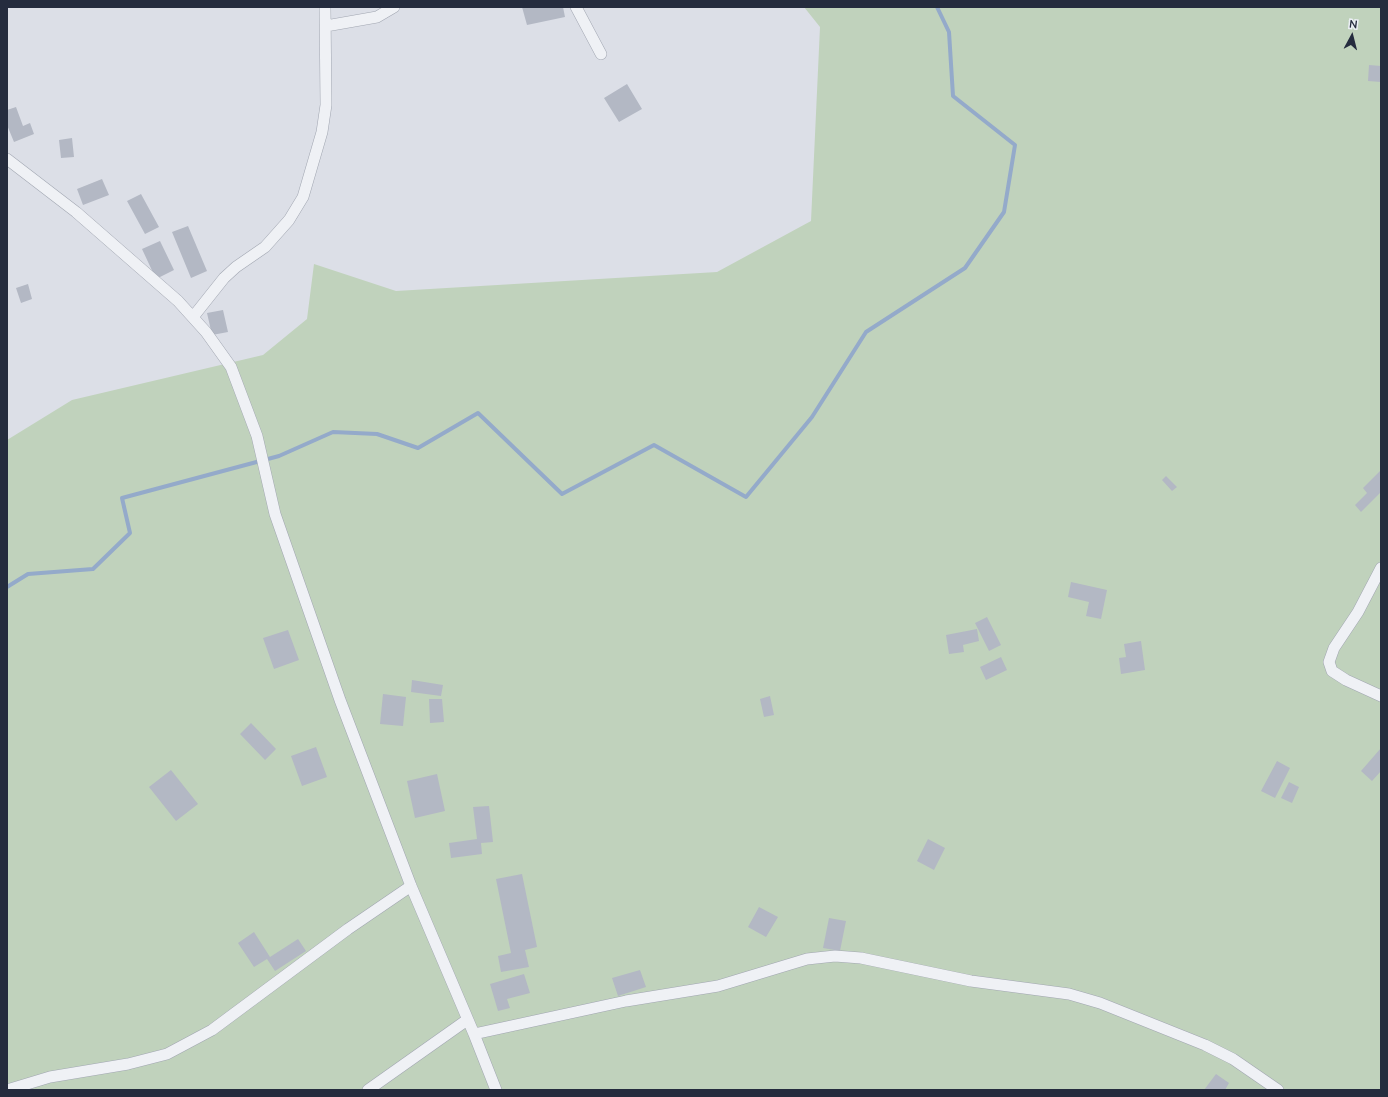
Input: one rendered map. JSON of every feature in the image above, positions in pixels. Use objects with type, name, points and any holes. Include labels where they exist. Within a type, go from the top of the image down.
[{"type":"street","points":[[193,317],[224,278],[236,267],[265,247],[289,220],[303,197],[322,132],[326,105],[325,7]]},
{"type":"street","points":[[326,26],[377,17],[394,7]]},
{"type":"street","points":[[576,7],[601,54]]},
{"type":"street","points":[[7,159],[76,212],[178,301],[210,338],[231,367],[257,436],[275,514],[302,594],[410,886],[474,1034],[496,1090]]},
{"type":"street","points":[[1381,568],[1358,612],[1334,648],[1329,662],[1332,671],[1346,680],[1381,696]]},
{"type":"street","points":[[7,1090],[50,1077],[128,1064],[167,1054],[212,1030],[348,928],[410,886]]},
{"type":"street","points":[[474,1034],[626,1001],[718,986],[807,959],[835,956],[861,958],[971,981],[1069,994],[1100,1003],[1205,1045],[1233,1060],[1278,1090]]},
{"type":"street","points":[[368,1090],[467,1020]]},
{"type":"green space","points":[[804,7],[1381,7],[1381,1090],[7,1090],[7,440],[72,400],[263,355],[307,319],[314,264],[396,291],[717,272],[811,221],[820,27]]},
{"type":"building","points":[[522,7],[563,7],[565,17],[527,25]]},
{"type":"building","points":[[1369,65],[1381,66],[1381,82],[1368,81]]},
{"type":"building","points":[[627,84],[642,109],[619,122],[604,98]]},
{"type":"building","points":[[16,107],[23,126],[30,123],[34,134],[14,142],[7,125],[7,110]]},
{"type":"building","points":[[72,138],[74,157],[61,158],[59,140]]},
{"type":"building","points":[[102,179],[109,195],[83,205],[77,189]]},
{"type":"building","points":[[141,194],[159,227],[145,234],[127,201]]},
{"type":"building","points":[[188,226],[207,271],[191,278],[172,232]]},
{"type":"building","points":[[160,241],[174,270],[156,279],[142,249]]},
{"type":"building","points":[[28,284],[32,299],[21,303],[16,288]]},
{"type":"building","points":[[223,310],[228,332],[212,335],[207,313]]},
{"type":"building","points":[[1381,470],[1381,492],[1361,512],[1355,505],[1367,493],[1363,488]]},
{"type":"building","points":[[1166,476],[1177,487],[1172,491],[1162,480]]},
{"type":"building","points":[[1071,582],[1107,590],[1101,619],[1086,616],[1089,602],[1068,597]]},
{"type":"building","points":[[987,617],[1001,645],[989,651],[975,623]]},
{"type":"building","points":[[977,629],[979,641],[963,645],[964,652],[949,654],[946,635]]},
{"type":"building","points":[[288,630],[299,660],[274,669],[263,638]]},
{"type":"building","points":[[1141,641],[1145,670],[1121,674],[1119,658],[1126,657],[1124,644]]},
{"type":"building","points":[[1001,657],[1007,670],[986,680],[980,667]]},
{"type":"building","points":[[412,680],[443,685],[441,696],[411,692]]},
{"type":"building","points":[[383,694],[406,697],[403,726],[380,724]]},
{"type":"building","points":[[770,696],[774,715],[764,717],[760,699]]},
{"type":"building","points":[[429,699],[442,699],[444,722],[430,723]]},
{"type":"building","points":[[251,723],[276,749],[265,760],[240,734]]},
{"type":"building","points":[[316,747],[327,777],[302,786],[291,756]]},
{"type":"building","points":[[1381,748],[1381,771],[1372,781],[1361,771]]},
{"type":"building","points":[[1277,761],[1290,768],[1275,798],[1261,791]]},
{"type":"building","points":[[171,770],[198,804],[176,821],[149,787]]},
{"type":"building","points":[[437,774],[445,811],[415,818],[407,781]]},
{"type":"building","points":[[1289,782],[1299,787],[1292,803],[1281,798]]},
{"type":"building","points":[[489,806],[493,842],[481,843],[482,854],[451,858],[449,843],[477,839],[473,807]]},
{"type":"building","points":[[928,839],[945,848],[934,870],[917,861]]},
{"type":"building","points":[[522,874],[537,947],[525,950],[529,967],[501,972],[498,956],[511,953],[496,879]]},
{"type":"building","points":[[759,907],[778,917],[766,937],[748,927]]},
{"type":"building","points":[[829,918],[846,921],[840,951],[823,948]]},
{"type":"building","points":[[254,932],[270,957],[298,939],[306,951],[275,971],[267,959],[254,967],[238,943]]},
{"type":"building","points":[[640,970],[646,987],[618,996],[612,978]]},
{"type":"building","points":[[524,974],[530,993],[507,999],[510,1008],[498,1011],[490,984]]},
{"type":"building","points":[[1216,1074],[1229,1083],[1225,1090],[1204,1090]]},
{"type":"waterway","points":[[7,587],[28,574],[93,569],[130,533],[122,498],[279,456],[333,432],[377,434],[418,448],[478,413],[562,494],[654,445],[746,497],[812,417],[866,332],[965,268],[1004,212],[1015,145],[953,96],[949,32],[937,7]]}]
